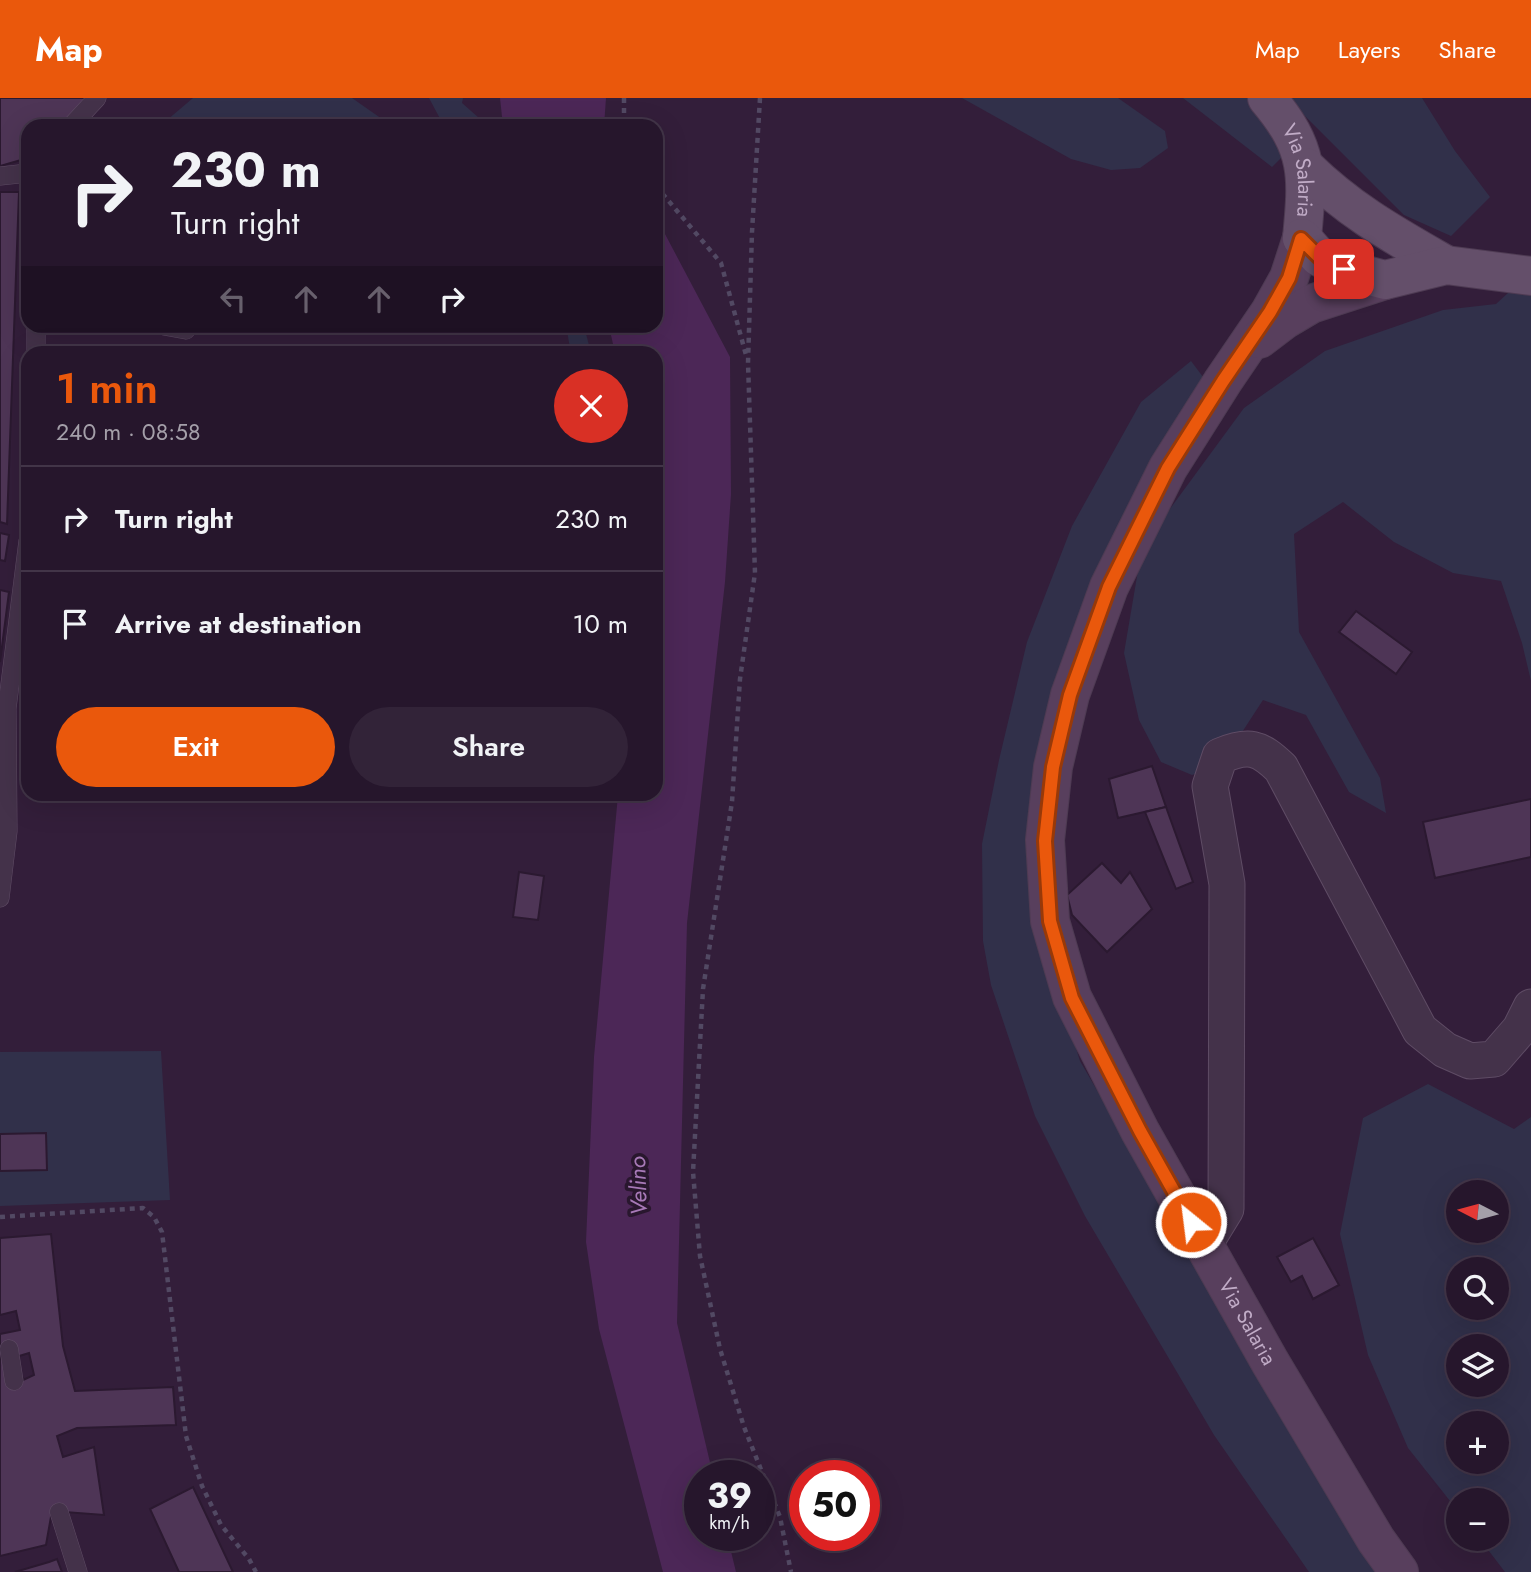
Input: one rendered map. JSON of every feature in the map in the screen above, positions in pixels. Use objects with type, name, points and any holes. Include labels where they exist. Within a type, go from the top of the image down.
[{"type":"main road","name":"Via Salaria","points":[[1268,98],[1287,121],[1298,141],[1306,167],[1306,200],[1301,239],[1289,278],[1270,312],[1168,468],[1109,587],[1070,695],[1053,767],[1045,841],[1050,921],[1072,998],[1140,1131],[1327,1457],[1376,1540],[1399,1572]]},
{"type":"main road","points":[[1306,167],[1335,196],[1380,227],[1446,265]]},
{"type":"main road","points":[[1380,227],[1345,227],[1301,239],[1319,257],[1344,269],[1385,280]]},
{"type":"main road","points":[[1243,351],[1284,320],[1311,304],[1385,280],[1446,265],[1531,276]]},
{"type":"street","points":[[1204,1245],[1226,1209],[1227,884],[1210,786],[1220,756],[1239,748],[1264,752],[1282,768],[1420,1030],[1445,1050],[1470,1061],[1494,1059],[1520,1029],[1531,1007]]},
{"type":"lane","points":[[78,119],[97,98]]},
{"type":"lane","points":[[0,176],[21,174]]},
{"type":"lane","points":[[0,898],[8,831],[3,748],[21,597]]},
{"type":"lane","points":[[9,1349],[14,1381]]},
{"type":"lane","points":[[59,1512],[78,1572]]},
{"type":"path","points":[[624,98],[624,119]]},
{"type":"path","points":[[760,98],[748,363],[755,573],[740,679],[732,802],[703,989],[693,1172],[700,1256],[720,1349],[744,1427],[780,1517],[791,1572]]},
{"type":"path","points":[[663,194],[721,263],[748,363]]},
{"type":"path","points":[[0,1217],[142,1208],[154,1217],[162,1232],[186,1436],[202,1486],[221,1525],[249,1559],[256,1572]]},
{"type":"shaded area","points":[[193,98],[352,98],[382,119],[168,119]]},
{"type":"shaded area","points":[[429,98],[463,98],[462,103],[480,119],[440,119]]},
{"type":"shaded area","points":[[962,98],[1118,98],[1165,131],[1168,148],[1140,168],[1111,170],[1071,159]]},
{"type":"shaded area","points":[[1183,98],[1248,98],[1287,152],[1272,167]]},
{"type":"shaded area","points":[[1287,98],[1422,98],[1455,151],[1490,197],[1451,236],[1404,215]]},
{"type":"shaded area","points":[[1531,272],[1531,681],[1522,643],[1501,581],[1453,573],[1394,542],[1343,502],[1294,534],[1299,632],[1380,778],[1386,813],[1349,792],[1306,715],[1263,700],[1220,766],[1192,775],[1161,762],[1139,720],[1124,653],[1142,547],[1244,408],[1325,351],[1443,310],[1496,304]]},
{"type":"shaded area","points":[[567,333],[586,333],[589,346],[570,346]]},
{"type":"shaded area","points":[[1191,361],[1209,385],[1152,473],[1034,858],[1038,928],[1080,1061],[1327,1485],[1390,1572],[1309,1572],[1214,1435],[1085,1216],[1035,1116],[991,985],[983,941],[982,844],[1027,642],[1072,526],[1141,402]]},
{"type":"shaded area","points":[[161,1051],[170,1200],[0,1206],[0,1052]]},
{"type":"shaded area","points":[[1428,1084],[1514,1129],[1531,1117],[1531,1572],[1505,1572],[1489,1551],[1509,1551],[1509,1488],[1446,1488],[1446,1496],[1408,1448],[1368,1355],[1340,1234],[1363,1118]]},
{"type":"water","points":[[500,98],[606,98],[604,119],[502,119]]},
{"type":"water","name":"Velino","points":[[663,230],[730,357],[731,494],[725,582],[687,923],[677,1323],[709,1460],[684,1460],[684,1551],[731,1551],[736,1572],[663,1572],[599,1329],[586,1242],[594,1057],[617,801],[663,801],[663,346],[613,346],[611,333],[663,333]]},
{"type":"building","points":[[0,98],[86,98],[70,119],[21,119],[21,160],[0,166]]},
{"type":"building","points":[[0,192],[19,192],[7,524],[0,522]]},
{"type":"building","points":[[0,533],[9,535],[5,561],[0,560]]},
{"type":"building","points":[[0,590],[9,592],[0,662]]},
{"type":"building","points":[[1356,611],[1412,652],[1396,674],[1339,632]]},
{"type":"building","points":[[1152,766],[1166,807],[1118,818],[1109,779]]},
{"type":"building","points":[[1531,799],[1531,857],[1435,878],[1423,822]]},
{"type":"building","points":[[1166,807],[1193,882],[1176,889],[1145,812]]},
{"type":"building","points":[[1102,863],[1121,883],[1130,872],[1152,909],[1107,952],[1072,915],[1067,895]]},
{"type":"building","points":[[519,872],[544,876],[538,920],[513,917]]},
{"type":"building","points":[[46,1133],[47,1170],[0,1171],[0,1134]]},
{"type":"building","points":[[51,1234],[63,1346],[75,1391],[173,1387],[176,1425],[77,1428],[57,1436],[63,1457],[94,1447],[104,1515],[52,1511],[46,1545],[0,1556],[0,1334],[20,1330],[16,1311],[0,1315],[0,1238]],"holes":[[[29,1353],[34,1375],[23,1380],[16,1357]]]},
{"type":"building","points":[[1313,1238],[1339,1285],[1313,1299],[1302,1276],[1291,1282],[1277,1257]]},
{"type":"building","points":[[193,1487],[233,1572],[179,1572],[150,1509]]},
{"type":"building","points":[[57,1559],[62,1572],[15,1572],[49,1562]]},
{"type":"route","points":[[1191,1222],[1140,1131],[1072,998],[1050,921],[1045,841],[1053,767],[1070,695],[1109,587],[1168,468],[1270,312],[1289,278],[1301,239],[1319,257],[1344,269]]}]
